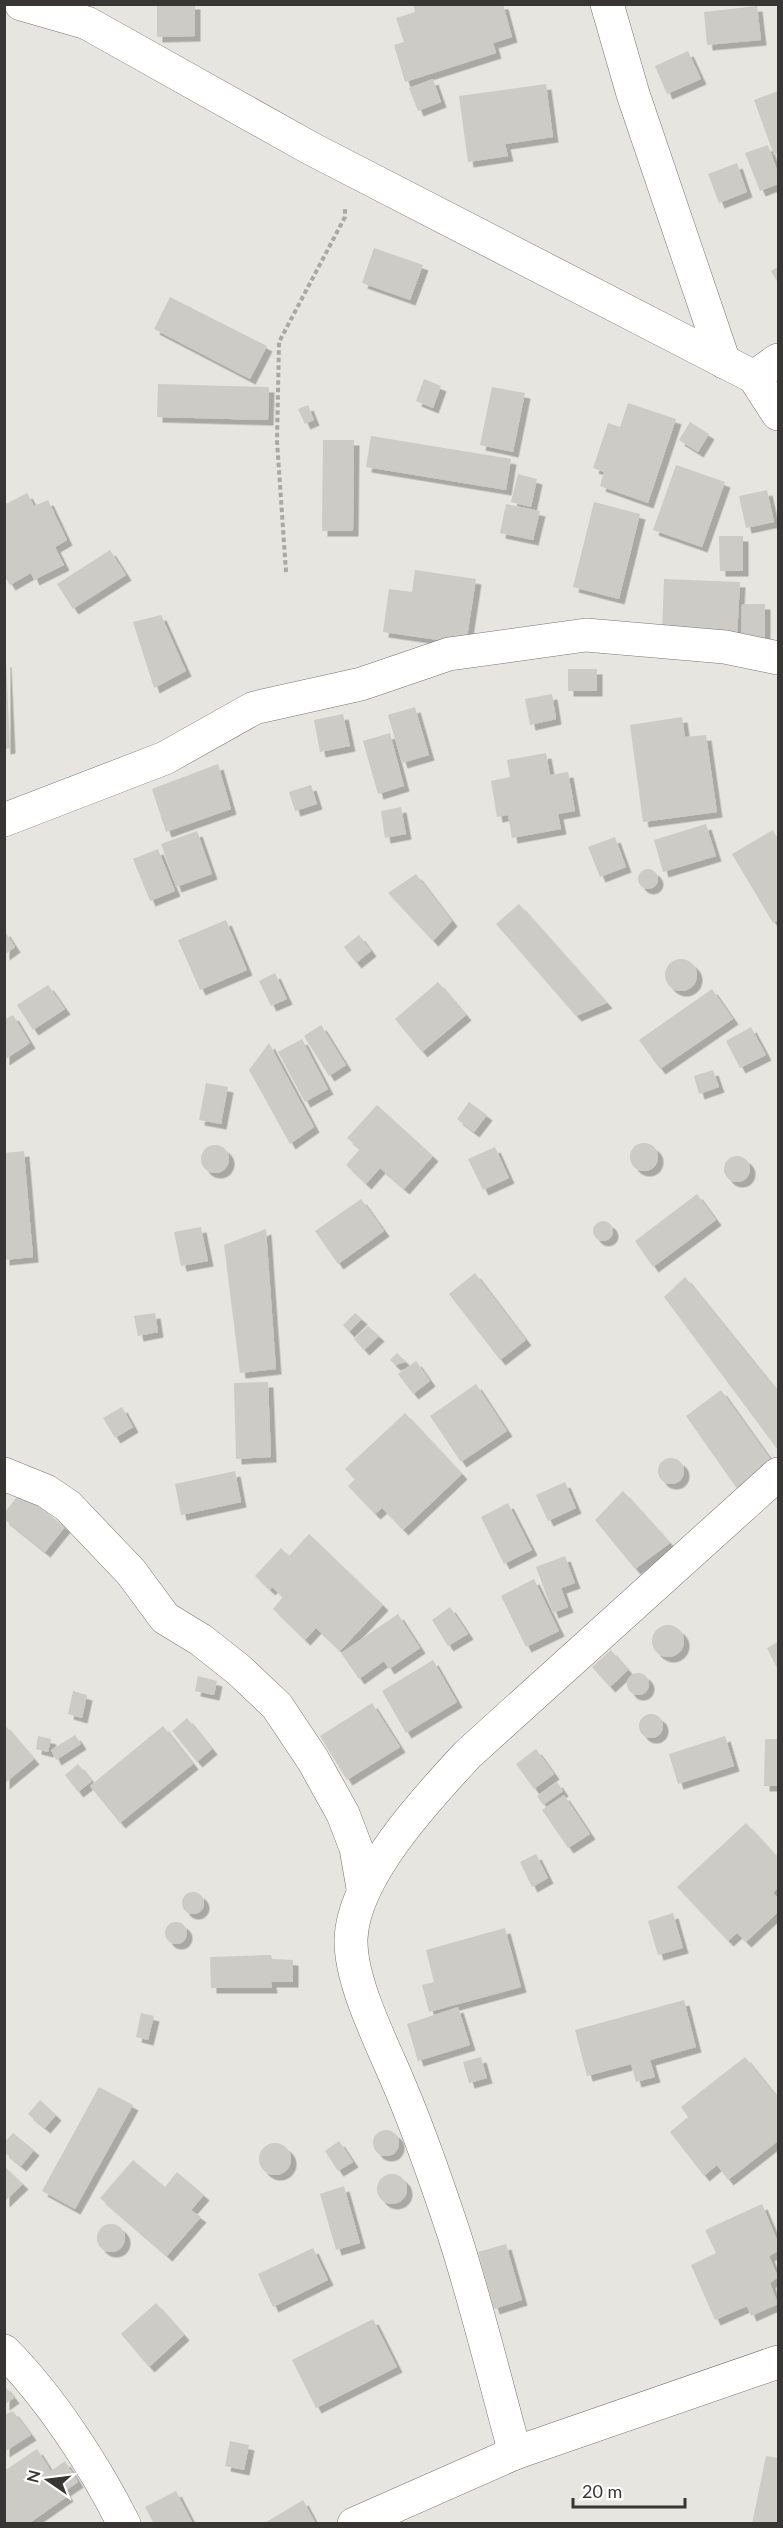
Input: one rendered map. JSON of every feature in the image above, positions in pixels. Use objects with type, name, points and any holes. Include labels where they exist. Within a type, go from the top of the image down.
[{"type":"street","points":[[21,4],[87,23],[310,148],[724,362],[766,368],[778,414]]},
{"type":"street","points":[[607,4],[633,94],[724,362]]},
{"type":"street","points":[[4,820],[165,758],[254,708],[361,684],[449,654],[586,635],[725,647],[778,658]]},
{"type":"street","points":[[4,1474],[46,1491],[68,1506],[131,1572],[165,1618],[201,1640],[239,1670],[277,1706],[313,1760],[343,1814],[356,1848],[363,1888]]},
{"type":"street","points":[[515,2453],[454,2235],[356,1973],[351,1938],[363,1888],[420,1805],[468,1754],[778,1474]]},
{"type":"street","points":[[4,2351],[66,2428],[113,2501],[124,2523]]},
{"type":"street","points":[[354,2523],[515,2453],[778,2362]]},
{"type":"path","points":[[286,572],[277,441],[279,342],[345,217],[346,198]]},
{"type":"building","points":[[157,4],[195,4],[195,36],[157,37]]},
{"type":"building","points":[[413,4],[503,4],[512,37],[493,43],[496,53],[405,82],[394,45],[404,42],[396,18],[415,12]]},
{"type":"building","points":[[757,6],[761,40],[707,45],[704,12]]},
{"type":"building","points":[[688,51],[701,79],[667,94],[655,66]]},
{"type":"building","points":[[433,79],[441,102],[418,111],[409,88]]},
{"type":"building","points":[[546,84],[553,137],[505,144],[508,156],[468,162],[459,96]]},
{"type":"building","points":[[778,91],[778,154],[774,155],[754,100]]},
{"type":"building","points":[[768,145],[778,173],[778,184],[760,191],[745,153]]},
{"type":"building","points":[[737,163],[747,192],[719,203],[708,174]]},
{"type":"building","points":[[374,248],[423,265],[410,300],[362,283]]},
{"type":"building","points":[[778,267],[778,283],[771,271]]},
{"type":"building","points":[[170,297],[267,346],[250,379],[154,329]]},
{"type":"building","points":[[424,379],[441,386],[433,408],[416,401]]},
{"type":"building","points":[[158,384],[269,387],[268,420],[157,417]]},
{"type":"building","points":[[492,387],[525,393],[513,452],[480,445]]},
{"type":"building","points":[[628,403],[676,419],[648,503],[600,486],[604,472],[593,468],[608,423],[620,427]]},
{"type":"building","points":[[308,405],[314,420],[305,424],[298,409]]},
{"type":"building","points":[[690,422],[709,434],[698,452],[679,440]]},
{"type":"building","points":[[371,436],[511,459],[506,490],[366,467]]},
{"type":"building","points":[[323,440],[354,440],[353,531],[322,531]]},
{"type":"building","points":[[676,465],[725,482],[702,547],[653,530]]},
{"type":"building","points":[[518,474],[537,479],[531,507],[511,502]]},
{"type":"building","points":[[767,490],[774,522],[746,528],[739,496]]},
{"type":"building","points":[[27,493],[34,506],[48,500],[67,540],[55,547],[64,565],[34,580],[31,573],[10,585],[4,575],[4,505]]},
{"type":"building","points":[[594,502],[640,514],[619,599],[573,587]]},
{"type":"building","points":[[506,504],[540,511],[533,540],[500,533]]},
{"type":"building","points":[[719,536],[743,536],[743,571],[720,571]]},
{"type":"building","points":[[110,550],[126,575],[73,609],[57,584]]},
{"type":"building","points":[[415,570],[476,579],[466,644],[383,632],[389,589],[412,592]]},
{"type":"building","points":[[664,579],[740,582],[737,637],[662,633]]},
{"type":"building","points":[[742,604],[765,604],[765,639],[741,639]]},
{"type":"building","points":[[161,615],[186,671],[154,688],[133,622]]},
{"type":"building","points":[[5,662],[10,748],[5,749]]},
{"type":"building","points":[[568,669],[597,669],[597,691],[568,691]]},
{"type":"building","points":[[552,694],[556,719],[530,725],[525,699]]},
{"type":"building","points":[[415,707],[429,755],[402,763],[388,715]]},
{"type":"building","points":[[343,714],[350,746],[320,752],[314,720]]},
{"type":"building","points":[[682,717],[685,737],[706,735],[717,812],[643,822],[630,725]]},
{"type":"building","points":[[390,733],[404,786],[378,794],[363,741]]},
{"type":"building","points":[[546,753],[550,775],[568,772],[575,811],[558,814],[561,829],[512,838],[508,815],[497,817],[491,781],[510,777],[507,760]]},
{"type":"building","points":[[218,764],[231,809],[166,832],[152,789]]},
{"type":"building","points":[[311,785],[317,804],[295,811],[289,792]]},
{"type":"building","points":[[401,807],[406,834],[385,838],[381,811]]},
{"type":"building","points":[[706,824],[716,856],[663,872],[654,840]]},
{"type":"building","points":[[773,830],[778,840],[778,920],[773,923],[732,854]]},
{"type":"building","points":[[197,831],[212,874],[176,887],[161,844]]},
{"type":"building","points":[[615,837],[626,867],[600,877],[588,847]]},
{"type":"building","points":[[158,849],[175,891],[150,901],[133,859]]},
{"type":"building","points":[[644,869],[652,869],[658,875],[658,883],[652,889],[644,889],[638,883],[638,875]]},
{"type":"building","points":[[416,874],[452,921],[433,941],[388,893]]},
{"type":"building","points":[[519,904],[607,1003],[576,1016],[496,924]]},
{"type":"building","points":[[226,920],[247,970],[200,990],[178,940]]},
{"type":"building","points":[[4,930],[15,947],[4,955]]},
{"type":"building","points":[[359,935],[371,951],[356,963],[344,947]]},
{"type":"building","points":[[681,959],[692,964],[697,975],[692,986],[681,991],[670,986],[665,975],[670,964]]},
{"type":"building","points":[[275,973],[287,999],[271,1006],[259,981]]},
{"type":"building","points":[[438,982],[466,1015],[422,1052],[395,1019]]},
{"type":"building","points":[[48,985],[65,1009],[33,1030],[17,1005]]},
{"type":"building","points":[[712,989],[733,1019],[660,1069],[639,1040]]},
{"type":"building","points":[[13,1015],[30,1043],[4,1060],[4,1020]]},
{"type":"building","points":[[321,1025],[346,1065],[329,1076],[304,1036]]},
{"type":"building","points":[[751,1027],[766,1055],[740,1068],[726,1041]]},
{"type":"building","points":[[302,1039],[328,1089],[305,1102],[278,1052]]},
{"type":"building","points":[[269,1043],[314,1127],[290,1144],[249,1070]]},
{"type":"building","points":[[713,1070],[719,1087],[699,1094],[694,1076]]},
{"type":"building","points":[[206,1083],[228,1087],[221,1124],[199,1120]]},
{"type":"building","points":[[469,1102],[487,1115],[474,1132],[457,1119]]},
{"type":"building","points":[[377,1105],[433,1156],[404,1189],[380,1168],[366,1184],[346,1165],[360,1149],[347,1138]]},
{"type":"building","points":[[644,1143],[654,1147],[658,1157],[654,1167],[644,1171],[634,1167],[630,1157],[634,1147]]},
{"type":"building","points":[[215,1145],[225,1149],[229,1159],[225,1169],[215,1173],[205,1169],[201,1159],[205,1149]]},
{"type":"building","points":[[495,1147],[509,1178],[483,1190],[468,1159]]},
{"type":"building","points":[[24,1151],[33,1257],[4,1260],[4,1153]]},
{"type":"building","points":[[737,1156],[746,1160],[750,1169],[746,1178],[737,1182],[728,1178],[724,1169],[728,1160]]},
{"type":"building","points":[[697,1194],[716,1220],[653,1267],[635,1241]]},
{"type":"building","points":[[361,1199],[384,1231],[338,1264],[315,1231]]},
{"type":"building","points":[[599,1221],[607,1221],[613,1227],[613,1235],[607,1241],[599,1241],[593,1235],[593,1227]]},
{"type":"building","points":[[201,1227],[208,1261],[181,1266],[174,1232]]},
{"type":"building","points":[[266,1229],[276,1369],[240,1373],[224,1245]]},
{"type":"building","points":[[475,1273],[526,1340],[500,1360],[449,1294]]},
{"type":"building","points":[[685,1277],[778,1392],[778,1450],[664,1297]]},
{"type":"building","points":[[155,1313],[158,1332],[138,1336],[134,1316]]},
{"type":"building","points":[[355,1313],[362,1319],[349,1332],[343,1325]]},
{"type":"building","points":[[368,1326],[379,1336],[364,1350],[354,1339]]},
{"type":"building","points":[[397,1353],[406,1362],[395,1365],[390,1360]]},
{"type":"building","points":[[416,1361],[430,1381],[413,1394],[398,1374]]},
{"type":"building","points":[[268,1382],[271,1457],[236,1459],[234,1383]]},
{"type":"building","points":[[476,1384],[507,1431],[461,1462],[430,1416]]},
{"type":"building","points":[[721,1390],[776,1467],[740,1493],[686,1416]]},
{"type":"building","points":[[122,1407],[133,1427],[115,1438],[103,1418]]},
{"type":"building","points":[[405,1413],[462,1474],[403,1530],[382,1508],[375,1514],[348,1486],[355,1479],[345,1469]]},
{"type":"building","points":[[671,1458],[680,1462],[684,1471],[680,1480],[671,1484],[662,1480],[658,1471],[662,1462]]},
{"type":"building","points":[[235,1471],[241,1502],[181,1515],[175,1484]]},
{"type":"building","points":[[565,1482],[576,1508],[548,1521],[536,1495]]},
{"type":"building","points":[[623,1491],[670,1543],[635,1569],[595,1520]]},
{"type":"building","points":[[21,1492],[65,1527],[45,1552],[4,1519],[4,1513]]},
{"type":"building","points":[[508,1503],[532,1550],[504,1564],[481,1517]]},
{"type":"building","points":[[309,1534],[383,1605],[340,1651],[316,1628],[305,1640],[273,1609],[283,1597],[272,1587],[270,1590],[255,1576],[281,1548],[289,1556]]},
{"type":"building","points":[[565,1556],[575,1583],[561,1588],[568,1607],[553,1613],[536,1567]]},
{"type":"building","points":[[534,1579],[559,1631],[526,1647],[501,1596]]},
{"type":"building","points":[[450,1607],[468,1634],[448,1646],[432,1620]]},
{"type":"building","points":[[398,1614],[420,1648],[389,1669],[384,1661],[359,1679],[341,1653]]},
{"type":"building","points":[[668,1625],[679,1630],[684,1641],[679,1652],[668,1657],[657,1652],[652,1641],[657,1630]]},
{"type":"building","points":[[778,1642],[778,1670],[767,1648]]},
{"type":"building","points":[[611,1650],[628,1670],[610,1687],[592,1667]]},
{"type":"building","points":[[433,1660],[457,1702],[406,1733],[382,1691]]},
{"type":"building","points":[[634,1673],[642,1673],[649,1680],[649,1688],[642,1695],[634,1695],[627,1688],[627,1680]]},
{"type":"building","points":[[198,1676],[217,1681],[214,1695],[195,1691]]},
{"type":"building","points":[[73,1691],[87,1695],[82,1718],[68,1714]]},
{"type":"building","points":[[372,1703],[400,1747],[347,1780],[320,1736]]},
{"type":"building","points":[[651,1714],[656,1715],[662,1721],[662,1731],[656,1737],[651,1738],[646,1737],[640,1731],[639,1726],[640,1721],[646,1715]]},
{"type":"building","points":[[187,1718],[212,1749],[197,1762],[172,1731]]},
{"type":"building","points":[[4,1724],[34,1759],[4,1784]]},
{"type":"building","points":[[163,1726],[193,1764],[120,1823],[90,1786]]},
{"type":"building","points":[[75,1735],[81,1744],[56,1760],[51,1750]]},
{"type":"building","points":[[38,1736],[51,1739],[48,1752],[36,1749]]},
{"type":"building","points":[[725,1736],[734,1766],[678,1784],[669,1754]]},
{"type":"building","points":[[765,1739],[778,1739],[778,1786],[764,1786]]},
{"type":"building","points":[[536,1749],[554,1774],[534,1789],[516,1764]]},
{"type":"building","points":[[78,1764],[92,1781],[78,1792],[65,1775]]},
{"type":"building","points":[[557,1782],[563,1791],[543,1805],[537,1796]]},
{"type":"building","points":[[564,1795],[590,1834],[568,1848],[542,1810]]},
{"type":"building","points":[[746,1823],[778,1858],[778,1888],[773,1893],[778,1898],[778,1912],[746,1942],[737,1933],[728,1941],[677,1887]]},
{"type":"building","points":[[536,1854],[548,1878],[532,1887],[520,1862]]},
{"type":"building","points":[[193,1892],[201,1895],[204,1903],[201,1911],[193,1914],[185,1911],[182,1903],[185,1895]]},
{"type":"building","points":[[673,1913],[683,1948],[658,1955],[648,1921]]},
{"type":"building","points":[[176,1922],[184,1925],[187,1933],[184,1941],[176,1944],[168,1941],[165,1933],[168,1925]]},
{"type":"building","points":[[505,1928],[521,1987],[429,2012],[422,1985],[434,1982],[426,1950]]},
{"type":"building","points":[[271,1955],[272,1959],[293,1960],[293,1982],[271,1982],[272,1988],[211,1988],[210,1957]]},
{"type":"building","points":[[684,2000],[696,2047],[650,2060],[655,2077],[636,2082],[631,2064],[587,2076],[575,2030]]},
{"type":"building","points":[[458,2007],[470,2045],[418,2061],[407,2024]]},
{"type":"building","points":[[141,2013],[154,2016],[148,2040],[136,2037]]},
{"type":"building","points":[[481,2057],[487,2078],[469,2083],[463,2062]]},
{"type":"building","points":[[745,2057],[776,2096],[778,2094],[778,2141],[728,2180],[717,2165],[704,2176],[670,2132],[688,2117],[681,2107]]},
{"type":"building","points":[[99,2087],[133,2105],[75,2209],[42,2191]]},
{"type":"building","points":[[40,2100],[56,2115],[45,2128],[28,2114]]},
{"type":"building","points":[[386,2130],[395,2134],[399,2143],[395,2152],[386,2156],[377,2152],[373,2143],[377,2134]]},
{"type":"building","points":[[13,2133],[34,2150],[21,2166],[4,2152],[4,2143]]},
{"type":"building","points":[[339,2141],[353,2162],[338,2171],[325,2151]]},
{"type":"building","points":[[275,2143],[287,2147],[291,2159],[287,2171],[275,2175],[263,2171],[259,2159],[263,2147]]},
{"type":"building","points":[[133,2160],[165,2187],[177,2172],[204,2195],[191,2210],[201,2217],[167,2256],[100,2198]]},
{"type":"building","points":[[4,2166],[23,2184],[4,2202]]},
{"type":"building","points":[[392,2174],[403,2178],[407,2189],[403,2200],[392,2204],[381,2200],[377,2189],[381,2178]]},
{"type":"building","points":[[344,2186],[360,2243],[336,2250],[320,2194]]},
{"type":"building","points":[[762,2204],[778,2242],[778,2251],[769,2256],[778,2277],[770,2283],[778,2304],[751,2316],[747,2306],[715,2320],[691,2265],[716,2253],[705,2230]]},
{"type":"building","points":[[111,2224],[121,2228],[125,2238],[121,2248],[111,2252],[101,2248],[97,2238],[101,2228]]},
{"type":"building","points":[[506,2244],[522,2300],[494,2309],[478,2252]]},
{"type":"building","points":[[313,2248],[328,2280],[273,2307],[258,2274]]},
{"type":"building","points":[[156,2303],[184,2335],[149,2367],[121,2334]]},
{"type":"building","points":[[373,2319],[397,2367],[316,2408],[292,2360]]},
{"type":"building","points":[[4,2385],[14,2398],[4,2405]]},
{"type":"building","points":[[13,2411],[31,2435],[4,2452],[4,2415]]},
{"type":"building","points":[[230,2441],[249,2445],[244,2470],[225,2466]]},
{"type":"building","points":[[37,2449],[51,2471],[65,2461],[78,2482],[65,2491],[68,2496],[28,2524],[4,2524],[4,2471]]},
{"type":"building","points":[[766,2456],[778,2458],[778,2524],[752,2524]]},
{"type":"building","points":[[176,2491],[193,2524],[154,2524],[145,2507]]},
{"type":"building","points":[[303,2500],[316,2524],[263,2524]]}]
